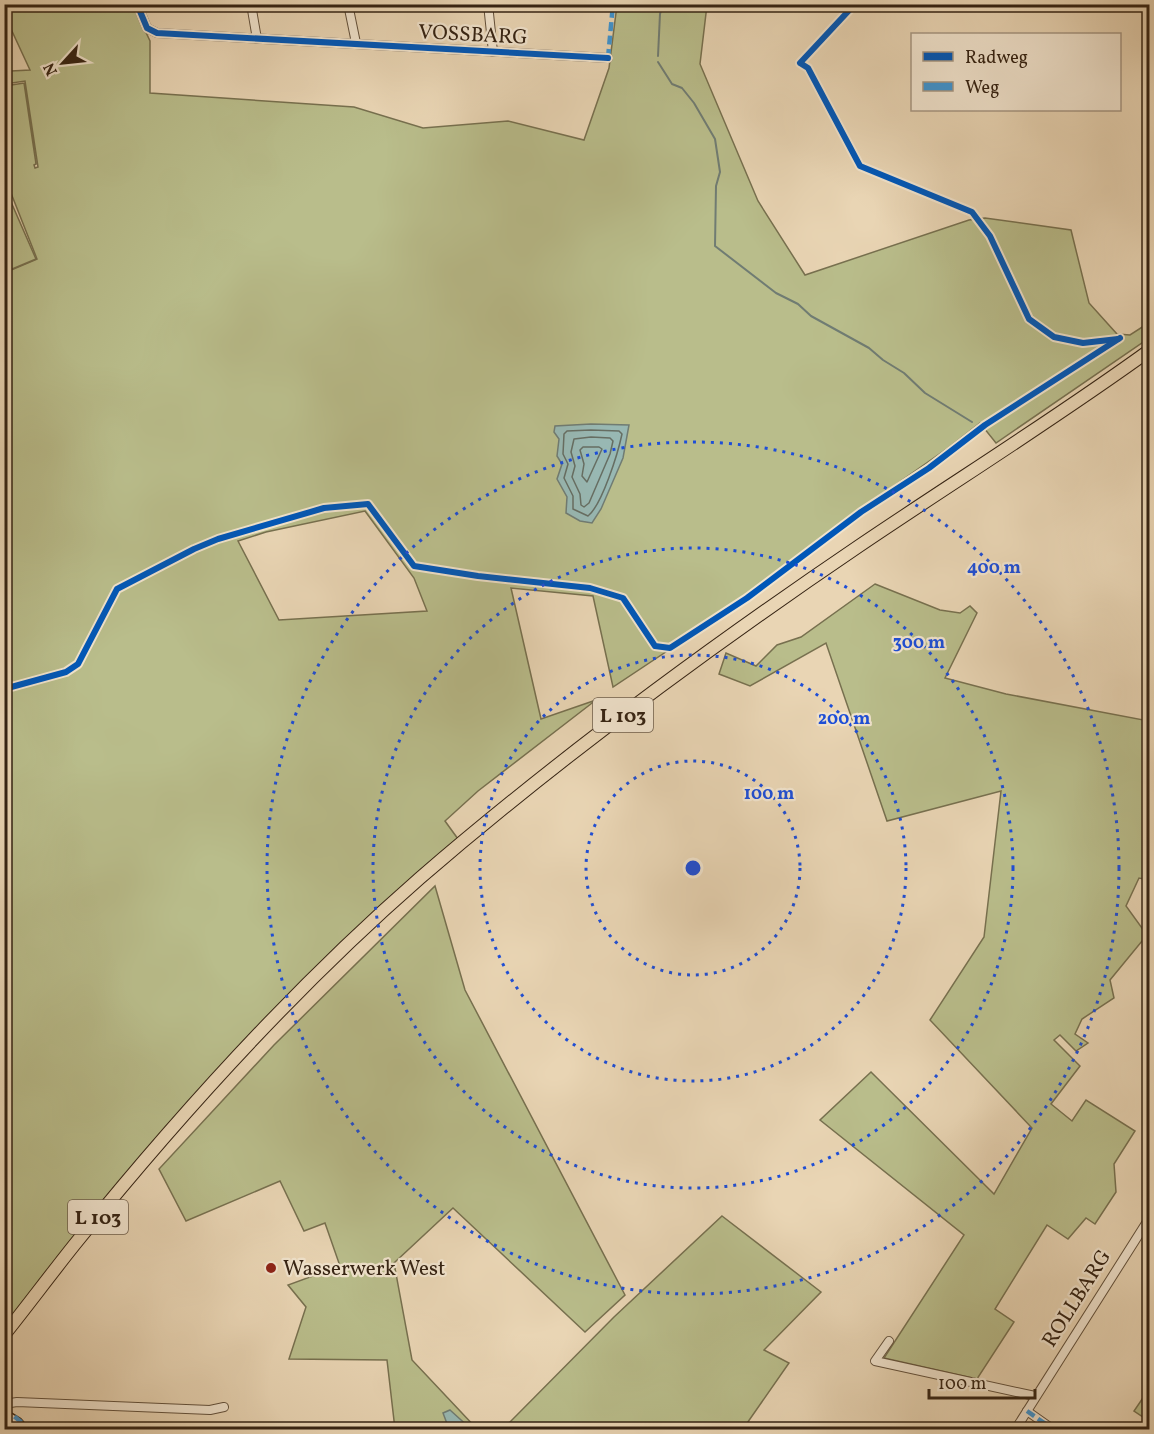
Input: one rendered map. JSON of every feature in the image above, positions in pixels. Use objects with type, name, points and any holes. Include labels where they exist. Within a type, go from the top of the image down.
[{"type":"main road","name":"L 103","points":[[4,1340],[8,1330],[90,1226],[257,1035],[346,946],[419,880],[493,817],[595,736],[722,641],[1149,350]]},
{"type":"main road","points":[[4,1415],[23,1430]]},
{"type":"main road","points":[[4,1422],[16,1430]]},
{"type":"street","name":"VOSSBARG","points":[[137,4],[147,28],[157,33],[608,58]]},
{"type":"street","points":[[251,4],[256,39]]},
{"type":"street","points":[[348,4],[356,44]]},
{"type":"street","points":[[488,4],[493,52]]},
{"type":"street","name":"ROLLBARG","points":[[1016,1430],[1035,1396],[1149,1217]]},
{"type":"street","points":[[889,1341],[875,1361],[1035,1396]]},
{"type":"street","points":[[4,1404],[16,1402],[210,1410],[224,1407]]},
{"type":"street","points":[[1027,1411],[1054,1430]]},
{"type":"green space","points":[[4,5],[133,5],[150,41],[150,93],[354,107],[423,128],[508,121],[584,140],[609,68],[617,5],[707,5],[700,64],[758,201],[805,275],[969,220],[985,218],[1071,230],[1089,303],[1117,334],[1130,335],[1150,322],[1149,338],[996,443],[980,423],[858,511],[747,598],[613,687],[593,596],[511,588],[541,719],[596,700],[478,791],[445,821],[458,839],[344,941],[5,1326],[4,273],[37,259],[7,183],[5,183],[5,86],[24,83],[36,164],[34,165],[35,168],[38,167],[25,81],[5,84],[5,62],[11,71],[30,70],[5,16]],"holes":[[[365,511],[414,578],[427,611],[279,620],[238,541],[266,532]]]},
{"type":"green space","points":[[4,186],[36,259],[5,272],[4,272]]},
{"type":"green space","points":[[875,584],[940,610],[960,613],[970,606],[977,613],[945,678],[1006,694],[1149,721],[1149,880],[1139,878],[1126,906],[1147,935],[1110,980],[1114,998],[1082,1019],[1075,1034],[1088,1043],[1076,1051],[1060,1035],[1054,1040],[1080,1066],[1051,1104],[1072,1121],[1086,1100],[1135,1131],[1114,1164],[1116,1192],[1095,1224],[1086,1218],[1068,1239],[1047,1225],[995,1309],[1014,1322],[977,1379],[884,1358],[964,1235],[820,1120],[871,1072],[994,1194],[1032,1128],[930,1020],[984,937],[1001,791],[887,821],[826,643],[750,686],[719,674],[726,653],[756,666],[777,645],[801,637]]},
{"type":"green space","points":[[435,886],[465,990],[625,1295],[585,1332],[453,1208],[394,1263],[412,1360],[477,1429],[395,1429],[387,1360],[289,1359],[306,1307],[288,1285],[340,1266],[325,1223],[304,1231],[280,1181],[186,1221],[159,1169],[274,1045]]},
{"type":"green space","points":[[722,1216],[821,1292],[764,1350],[789,1363],[743,1429],[503,1429],[614,1317]]},
{"type":"green space","points":[[1149,1389],[1149,1421],[1134,1411]]},
{"type":"water","points":[[629,425],[623,458],[601,509],[592,523],[580,521],[566,513],[567,497],[557,479],[562,464],[557,456],[559,439],[554,432],[555,426]]},
{"type":"water","points":[[450,1410],[471,1429],[449,1429],[443,1413]]},
{"type":"waterway","points":[[658,56],[660,14],[663,4]]},
{"type":"waterway","points":[[658,62],[672,84],[682,88],[694,103],[715,139],[720,172],[716,186],[715,246],[776,293],[798,304],[811,316],[869,348],[904,373],[925,393],[972,422]]},
{"type":"marked path","points":[[608,58],[613,4]]},
{"type":"marked path","points":[[4,1408],[31,1430]]},
{"type":"marked path","points":[[1027,1411],[1054,1430]]},
{"type":"cycle path","points":[[137,4],[147,28],[157,33],[608,58]]},
{"type":"cycle path","points":[[855,4],[800,63],[808,68],[860,166],[972,212],[990,236],[1029,319],[1054,337],[1083,343],[1118,339]]},
{"type":"cycle path","points":[[4,689],[66,672],[78,664],[117,589],[194,549],[218,539],[324,508],[368,504],[414,566],[478,576],[590,588],[623,598],[655,646],[670,648],[747,598],[861,512],[929,468],[985,425],[1120,338]]},
{"type":"place","name":"Wasserwerk West","points":[[271,1268]]}]
